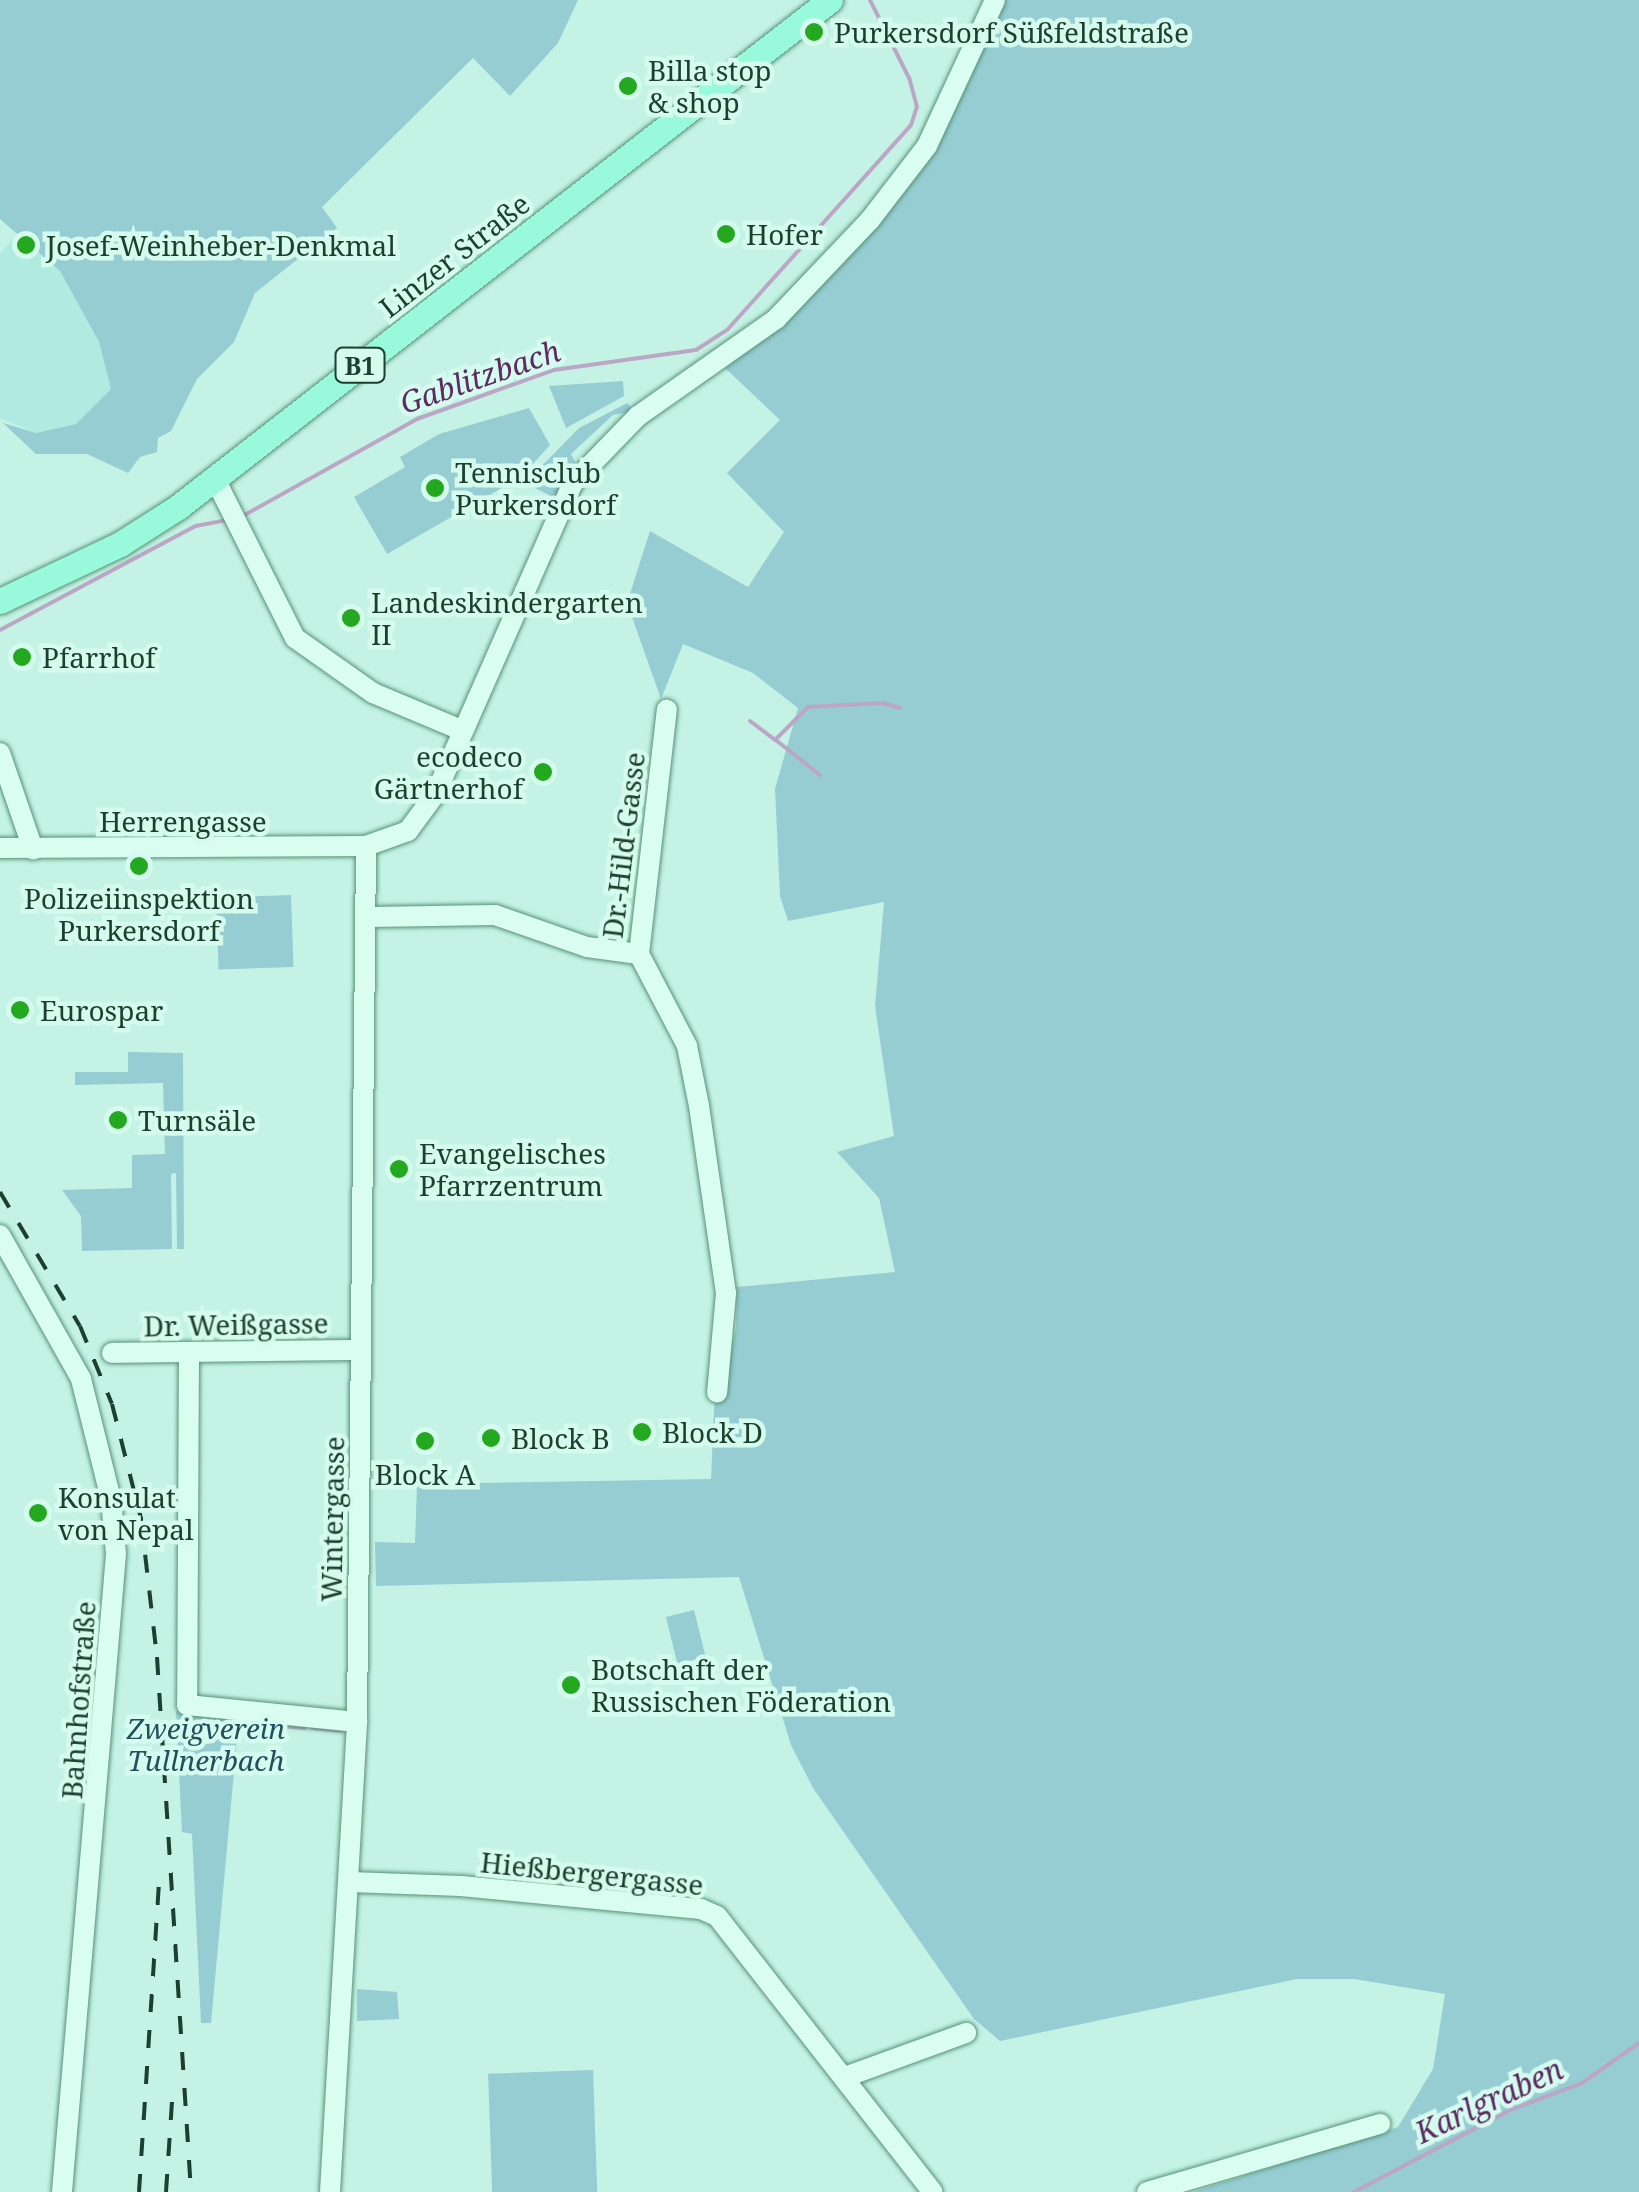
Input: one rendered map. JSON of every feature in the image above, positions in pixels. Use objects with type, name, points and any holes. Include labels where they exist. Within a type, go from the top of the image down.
[{"type":"main road","name":"Linzer Straße","points":[[0,601],[120,544],[214,479],[830,0]]},
{"type":"street","points":[[366,846],[386,843],[414,824],[436,793],[573,482],[638,416],[776,319],[870,220],[927,146],[996,0]]},
{"type":"street","points":[[214,479],[282,622],[316,658],[373,694],[461,730]]},
{"type":"street","name":"Dr.-Hild-Gasse","points":[[370,917],[496,915],[587,947],[638,954],[667,710]]},
{"type":"street","points":[[0,753],[34,849]]},
{"type":"street","name":"Herrengasse","points":[[0,848],[366,846]]},
{"type":"street","name":"Wintergasse","points":[[330,2192],[357,1722],[370,917],[366,846]]},
{"type":"street","points":[[638,954],[687,1046],[699,1106],[726,1294],[717,1393]]},
{"type":"street","name":"Bahnhofstraße","points":[[0,1235],[81,1378],[111,1499],[116,1554],[62,2192]]},
{"type":"street","name":"Dr. Weißgasse","points":[[112,1353],[361,1350]]},
{"type":"street","points":[[189,1352],[186,1705],[357,1722]]},
{"type":"street","name":"Hießbergergasse","points":[[350,1882],[701,1908],[717,1916],[933,2192]]},
{"type":"street","points":[[845,2077],[966,2033]]},
{"type":"street","points":[[1148,2192],[1380,2124]]},
{"type":"shaded area","points":[[16,235],[60,271],[99,342],[111,389],[76,424],[36,433],[0,418],[0,254]]},
{"type":"green space","points":[[0,0],[578,0],[558,43],[510,96],[473,58],[322,207],[337,228],[255,293],[234,342],[197,379],[171,431],[158,438],[157,452],[140,457],[128,473],[87,454],[36,454],[3,423],[36,433],[76,424],[111,389],[99,342],[60,271],[0,219]]},
{"type":"green space","points":[[1001,0],[1639,0],[1639,2192],[1193,2192],[1398,2127],[1433,2069],[1445,1994],[1354,1979],[1297,1979],[1000,2041],[974,2019],[813,1788],[791,1745],[739,1577],[376,1586],[375,1542],[415,1543],[417,1484],[711,1479],[715,1388],[720,1397],[736,1328],[737,1287],[895,1272],[879,1198],[837,1152],[894,1136],[875,1006],[884,902],[788,921],[780,896],[775,789],[798,708],[753,673],[683,644],[661,699],[627,603],[650,531],[748,587],[784,532],[727,473],[780,420],[725,368],[784,318],[930,156]]},
{"type":"green space","points":[[623,381],[624,396],[566,428],[549,386]]},
{"type":"green space","points":[[627,403],[634,411],[613,415],[571,454],[576,464],[557,499],[525,483],[579,428]]},
{"type":"green space","name":"Tennisclub Purkersdorf","points":[[529,408],[550,445],[521,477],[387,554],[354,497],[405,467],[400,457],[439,434]]},
{"type":"green space","points":[[291,895],[294,967],[219,970],[216,898]]},
{"type":"green space","points":[[128,1052],[183,1053],[184,1249],[177,1249],[176,1173],[171,1174],[172,1249],[82,1251],[81,1216],[62,1190],[132,1188],[132,1155],[165,1154],[163,1083],[75,1085],[75,1072],[128,1072]]},
{"type":"green space","points":[[694,1610],[709,1671],[681,1678],[666,1617]]},
{"type":"green space","name":"Zweigverein Tullnerbach","points":[[176,1711],[239,1717],[211,2023],[201,2023],[192,1834],[182,1832]]},
{"type":"green space","points":[[357,1989],[397,1992],[399,2019],[357,2021]]},
{"type":"green space","points":[[593,2070],[597,2192],[492,2192],[488,2074]]},
{"type":"waterway","name":"Gablitzbach","points":[[241,517],[417,419],[554,370],[696,350],[728,329],[911,125],[917,107],[909,78],[870,0]]},
{"type":"waterway","name":"Gablitzbach","points":[[0,630],[196,526],[227,520]]},
{"type":"waterway","points":[[750,721],[775,740],[808,707],[883,703],[900,708]]},
{"type":"waterway","points":[[777,741],[820,775]]},
{"type":"waterway","points":[[247,1723],[251,1724]]},
{"type":"waterway","points":[[260,1724],[305,1728]]},
{"type":"waterway","points":[[312,1728],[341,1731]]},
{"type":"waterway","name":"Karlgraben","points":[[1354,2192],[1508,2111],[1582,2083],[1639,2043]]},
{"type":"railway","points":[[0,1192],[80,1326],[112,1404],[141,1519],[157,1657],[191,2192]]},
{"type":"railway","points":[[139,2192],[159,1883]]},
{"type":"railway","points":[[166,2192],[173,2087]]},
{"type":"place","name":"Purkersdorf Süßfeldstraße","points":[[814,32]]},
{"type":"place","name":"Billa stop & shop","points":[[628,86]]},
{"type":"place","name":"Hofer","points":[[726,234]]},
{"type":"place","name":"Josef-Weinheber-Denkmal","points":[[26,245]]},
{"type":"place","name":"Tennisclub Purkersdorf","points":[[435,488]]},
{"type":"place","name":"Landeskindergarten II","points":[[351,618]]},
{"type":"place","name":"Pfarrhof","points":[[22,657]]},
{"type":"place","name":"ecodeco Gärtnerhof","points":[[543,772]]},
{"type":"place","name":"Polizeiinspektion Purkersdorf","points":[[139,866]]},
{"type":"place","name":"Eurospar","points":[[20,1010]]},
{"type":"place","name":"Turnsäle","points":[[118,1120]]},
{"type":"place","name":"Evangelisches Pfarrzentrum","points":[[399,1169]]},
{"type":"place","name":"Block D","points":[[642,1432]]},
{"type":"place","name":"Block B","points":[[491,1438]]},
{"type":"place","name":"Block A","points":[[425,1441]]},
{"type":"place","name":"Konsulat von Nepal","points":[[38,1513]]},
{"type":"place","name":"Botschaft der Russischen Föderation","points":[[571,1685]]}]
